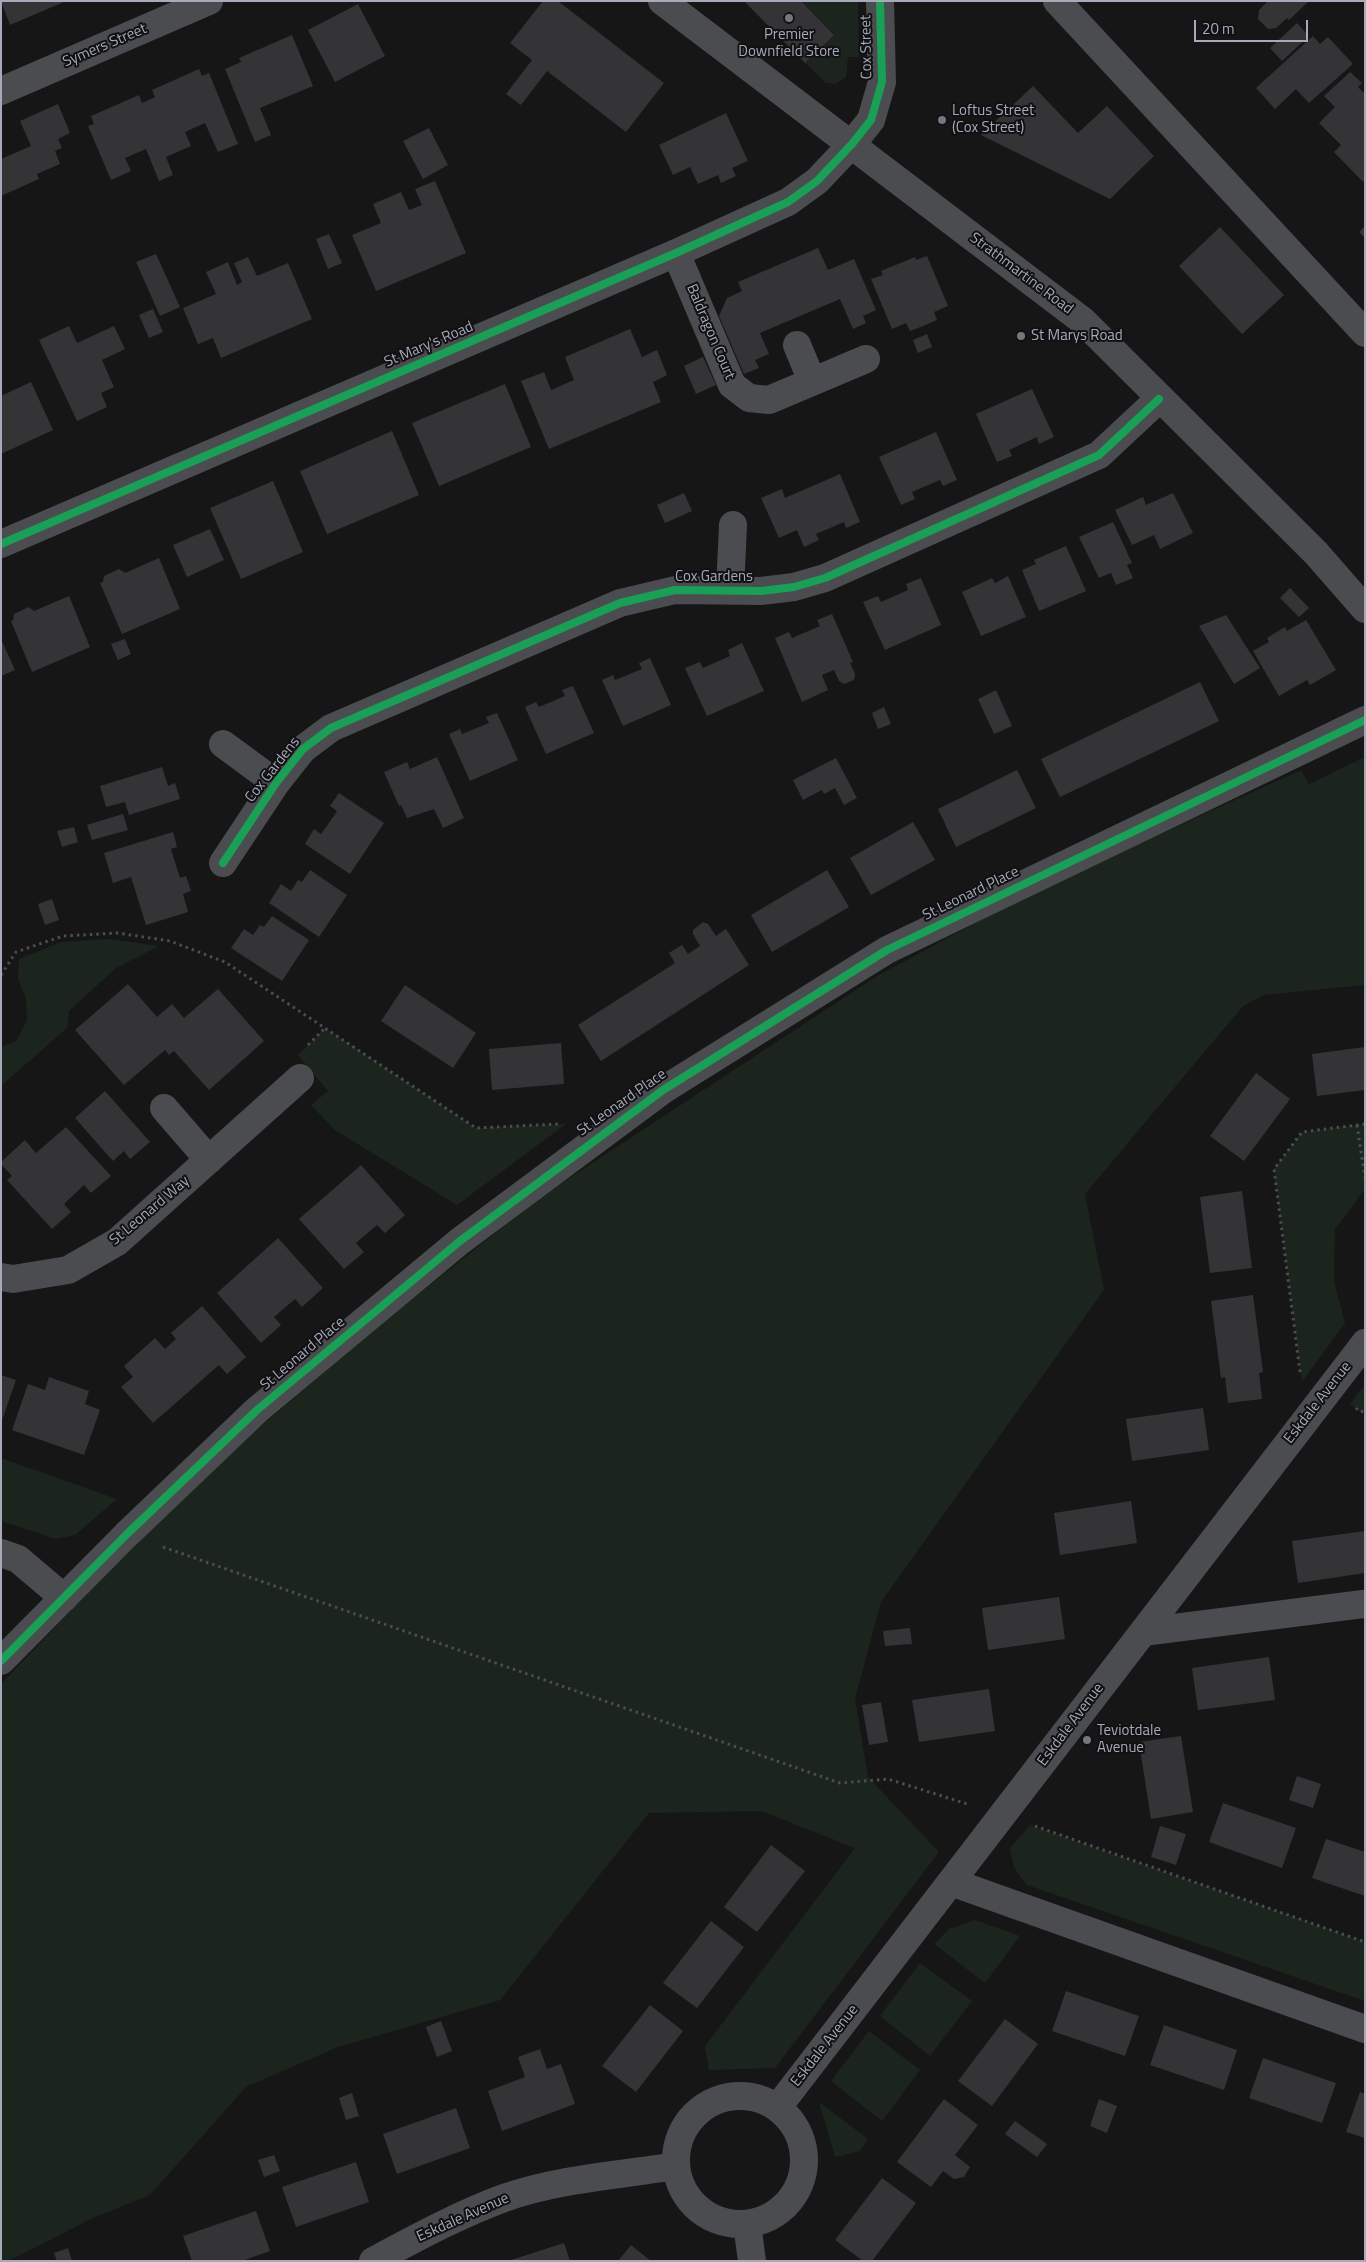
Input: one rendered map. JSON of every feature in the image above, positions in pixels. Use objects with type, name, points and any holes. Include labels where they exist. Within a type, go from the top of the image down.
[{"type":"street","name":"Symers Street","points":[[1,91],[209,1]]},
{"type":"street","name":"Strathmartine Road","points":[[662,1],[1083,321],[1159,399],[1316,553],[1365,609]]},
{"type":"street","name":"Cox Street","points":[[852,144],[871,120],[882,82],[880,1]]},
{"type":"street","points":[[1058,1],[1365,333]]},
{"type":"street","name":"St Mary's Road","points":[[1,544],[676,253],[788,202],[817,181],[852,144]]},
{"type":"street","name":"Baldragon Court","points":[[676,253],[732,385],[749,398],[769,400],[866,359]]},
{"type":"street","points":[[797,345],[812,381]]},
{"type":"street","name":"Cox Gardens","points":[[223,863],[276,783],[303,749],[332,728],[620,603],[675,590],[761,591],[794,586],[834,574],[1099,455],[1159,399]]},
{"type":"street","points":[[730,590],[733,525]]},
{"type":"street","name":"St Leonard Place","points":[[1,1661],[127,1534],[257,1410],[460,1241],[663,1090],[887,950],[1365,720]]},
{"type":"street","points":[[223,744],[276,783]]},
{"type":"street","name":"St Leonard Way","points":[[1,1278],[13,1279],[68,1270],[117,1242],[300,1078]]},
{"type":"street","points":[[164,1108],[209,1160]]},
{"type":"street","name":"Eskdale Avenue","points":[[778,2107],[1365,1342]]},
{"type":"street","points":[[1,1553],[18,1559],[64,1598]]},
{"type":"street","points":[[1143,1632],[1363,1604]]},
{"type":"street","points":[[951,1882],[1365,2029]]},
{"type":"street","points":[[738,2095],[759,2098],[778,2107],[793,2124],[803,2144],[804,2165],[799,2187],[786,2205],[768,2218],[747,2224],[727,2223],[708,2216],[697,2208],[691,2203],[680,2186],[676,2166],[677,2145],[685,2126],[699,2109],[718,2099],[738,2095]]},
{"type":"street","name":"Eskdale Avenue","points":[[373,2261],[447,2222],[505,2198],[558,2184],[676,2166]]},
{"type":"street","points":[[747,2224],[752,2261]]},
{"type":"path","points":[[1,975],[16,952],[63,936],[118,933],[170,941],[225,962],[476,1128],[566,1124],[586,1146]]},
{"type":"path","points":[[1325,1394],[1302,1382],[1274,1169],[1302,1132],[1365,1124]]},
{"type":"path","points":[[1357,1125],[1365,1178]]},
{"type":"path","points":[[127,1534],[840,1784],[888,1779],[1002,1815],[1365,1942]]},
{"type":"shaded area","points":[[801,1],[858,1],[859,57],[848,57],[846,77],[836,84],[826,83],[805,63],[834,34]]},
{"type":"shaded area","points":[[1365,757],[1365,985],[1264,995],[1243,1006],[1085,1194],[1104,1290],[881,1602],[855,1699],[868,1777],[939,1852],[775,2068],[709,2070],[705,2046],[855,1848],[761,1811],[649,1813],[500,2000],[338,2047],[246,2087],[150,2195],[95,2217],[8,2261],[1,2261],[1,1684],[137,1541],[268,1420],[391,1316],[539,1198],[877,976],[1037,890],[1301,770],[1309,784]]},
{"type":"shaded area","points":[[108,939],[159,946],[116,968],[69,1011],[67,1028],[1,1086],[1,1047],[16,1041],[27,1020],[26,999],[18,979],[19,959],[61,942]]},
{"type":"shaded area","points":[[325,1028],[476,1128],[566,1124],[457,1205],[335,1130],[311,1105],[328,1091],[298,1055]]},
{"type":"shaded area","points":[[1365,1124],[1365,1189],[1335,1229],[1334,1281],[1345,1323],[1302,1382],[1274,1169],[1302,1132]]},
{"type":"shaded area","points":[[1365,1385],[1365,1411],[1360,1412],[1350,1404]]},
{"type":"shaded area","points":[[1,1458],[117,1499],[75,1535],[56,1539],[1,1521]]},
{"type":"shaded area","points":[[1030,1825],[1365,1942],[1365,2001],[1027,1885],[1014,1868],[1010,1848]]},
{"type":"shaded area","points":[[975,1920],[1020,1936],[985,1983],[934,1944],[949,1929]]},
{"type":"shaded area","points":[[920,1963],[972,2001],[930,2056],[880,2016]]},
{"type":"shaded area","points":[[869,2031],[920,2070],[882,2121],[831,2081]]},
{"type":"shaded area","points":[[819,2102],[868,2139],[860,2151],[835,2157]]},
{"type":"building","points":[[1,1],[66,1],[10,25]]},
{"type":"building","points":[[543,1],[558,1],[664,83],[626,132],[547,71],[521,105],[506,94],[532,60],[510,43]]},
{"type":"building","name":"Premier Downfield Store","points":[[744,1],[801,1],[834,35],[805,63]]},
{"type":"building","points":[[1268,1],[1309,1],[1289,20],[1287,18],[1276,28],[1268,29],[1258,19],[1259,10]]},
{"type":"building","points":[[358,4],[385,56],[335,82],[308,30]]},
{"type":"building","points":[[1297,23],[1309,36],[1282,61],[1270,48]]},
{"type":"building","points":[[292,35],[313,86],[260,108],[271,135],[255,142],[225,69],[241,62],[239,58]]},
{"type":"building","points":[[1313,36],[1320,44],[1328,37],[1353,64],[1309,103],[1296,89],[1275,109],[1256,88]]},
{"type":"building","points":[[199,69],[202,76],[209,73],[238,144],[218,152],[205,123],[185,132],[191,146],[166,157],[173,175],[159,181],[146,149],[125,158],[131,171],[111,180],[88,126],[94,124],[91,116],[139,95],[142,103],[155,97],[152,90]]},
{"type":"building","points":[[1350,72],[1362,83],[1358,87],[1365,94],[1365,179],[1363,182],[1334,152],[1341,145],[1319,123],[1335,107],[1324,96]]},
{"type":"building","points":[[1033,86],[1078,133],[1107,106],[1154,156],[1110,199],[981,135]]},
{"type":"building","points":[[58,104],[70,133],[58,139],[62,148],[55,151],[60,164],[37,174],[39,179],[1,196],[1,159],[31,146],[20,121]]},
{"type":"building","points":[[726,113],[748,161],[732,168],[736,176],[721,183],[718,175],[698,184],[690,167],[673,175],[659,145]]},
{"type":"building","points":[[429,128],[448,165],[423,179],[403,141]]},
{"type":"building","points":[[435,181],[466,253],[376,291],[352,235],[381,223],[373,204],[401,192],[409,210],[422,205],[415,189]]},
{"type":"building","points":[[1365,226],[1365,238],[1359,232]]},
{"type":"building","points":[[1220,227],[1284,295],[1242,334],[1179,266]]},
{"type":"building","points":[[329,234],[342,263],[328,269],[316,239]]},
{"type":"building","points":[[818,248],[828,270],[854,259],[876,310],[863,316],[866,323],[853,329],[840,299],[760,333],[769,354],[755,360],[759,368],[744,374],[719,316],[727,298],[742,291],[738,282]]},
{"type":"building","points":[[156,254],[180,307],[160,316],[136,262]]},
{"type":"building","points":[[927,256],[948,306],[934,312],[937,320],[923,326],[910,331],[906,323],[892,329],[871,279],[883,275],[881,271],[915,257],[916,260]]},
{"type":"building","points":[[248,257],[257,276],[288,263],[312,319],[221,358],[213,338],[198,344],[183,308],[216,294],[206,272],[228,262],[237,285],[242,282],[234,263]]},
{"type":"building","points":[[153,309],[163,332],[149,338],[139,315]]},
{"type":"building","points":[[69,326],[77,343],[114,326],[125,349],[102,360],[114,387],[101,393],[107,407],[77,421],[39,340]]},
{"type":"building","points":[[630,329],[642,357],[657,350],[667,375],[653,382],[661,402],[549,449],[521,381],[544,372],[551,390],[574,380],[565,357]]},
{"type":"building","points":[[927,334],[932,347],[918,353],[913,340]]},
{"type":"building","points":[[703,357],[716,385],[696,394],[684,366]]},
{"type":"building","points":[[31,382],[53,430],[1,454],[1,396]]},
{"type":"building","points":[[505,384],[531,447],[439,486],[412,423]]},
{"type":"building","points":[[1032,389],[1054,437],[1039,444],[1037,437],[1009,450],[1012,456],[997,462],[976,414]]},
{"type":"building","points":[[392,431],[419,495],[327,534],[300,471]]},
{"type":"building","points":[[936,432],[957,480],[943,486],[940,480],[912,492],[915,499],[901,505],[879,457]]},
{"type":"building","points":[[840,474],[860,522],[846,528],[844,522],[816,534],[819,540],[804,547],[797,530],[779,538],[761,498],[782,489],[785,498]]},
{"type":"building","points":[[273,481],[303,552],[241,579],[210,508]]},
{"type":"building","points":[[684,493],[692,511],[665,523],[657,505]]},
{"type":"building","points":[[1173,493],[1193,533],[1160,549],[1154,535],[1132,545],[1115,510],[1143,497],[1146,505]]},
{"type":"building","points":[[1113,522],[1132,563],[1127,565],[1133,578],[1116,585],[1111,573],[1099,578],[1079,537]]},
{"type":"building","points":[[210,529],[224,560],[187,577],[173,545]]},
{"type":"building","points":[[1066,546],[1086,591],[1039,611],[1022,570],[1036,564],[1034,560]]},
{"type":"building","points":[[159,558],[180,609],[122,634],[100,583],[103,582],[104,576],[119,569],[125,573]]},
{"type":"building","points":[[1008,576],[1026,617],[981,636],[962,592],[992,578],[995,583]]},
{"type":"building","points":[[921,578],[941,625],[885,650],[863,602],[878,596],[881,602],[908,590],[906,584]]},
{"type":"building","points":[[1290,588],[1309,608],[1299,617],[1280,598]]},
{"type":"building","points":[[69,596],[90,647],[32,672],[11,621],[14,614],[29,607],[34,611]]},
{"type":"building","points":[[832,614],[853,662],[850,663],[855,674],[854,680],[844,684],[839,681],[834,670],[822,675],[828,690],[802,702],[775,638],[789,632],[792,638],[820,626],[817,620]]},
{"type":"building","points":[[1226,615],[1260,668],[1234,684],[1199,626]]},
{"type":"building","points":[[1306,620],[1336,670],[1310,685],[1307,680],[1279,696],[1253,651],[1269,642],[1267,638],[1285,627],[1287,631]]},
{"type":"building","points":[[1,639],[15,670],[1,676]]},
{"type":"building","points":[[125,639],[131,654],[118,660],[111,644]]},
{"type":"building","points":[[742,643],[764,691],[707,716],[685,668],[700,662],[703,668],[730,656],[728,650]]},
{"type":"building","points":[[650,658],[671,705],[623,726],[602,680],[613,675],[615,680],[642,669],[639,663]]},
{"type":"building","points":[[1200,682],[1219,721],[1060,797],[1041,759]]},
{"type":"building","points":[[573,686],[594,733],[546,754],[525,707],[536,702],[539,707],[565,696],[562,690]]},
{"type":"building","points":[[996,690],[1012,726],[994,734],[978,699]]},
{"type":"building","points":[[884,707],[891,724],[878,729],[872,713]]},
{"type":"building","points":[[497,713],[518,760],[470,781],[449,734],[460,729],[462,734],[489,723],[486,717]]},
{"type":"building","points":[[437,757],[464,818],[443,828],[434,809],[407,818],[401,805],[399,806],[384,772],[407,762],[410,769]]},
{"type":"building","points":[[836,758],[857,798],[844,805],[835,788],[824,794],[822,790],[803,800],[793,780]]},
{"type":"building","points":[[162,767],[168,786],[175,783],[180,799],[129,815],[125,802],[106,807],[100,786]]},
{"type":"building","points":[[1017,770],[1036,808],[956,847],[938,809]]},
{"type":"building","points":[[339,793],[384,823],[350,874],[305,844],[314,829],[321,834],[337,811],[330,806]]},
{"type":"building","points":[[123,814],[128,830],[92,840],[87,825]]},
{"type":"building","points":[[913,822],[935,860],[871,895],[850,858]]},
{"type":"building","points":[[74,827],[78,842],[62,847],[57,831]]},
{"type":"building","points":[[173,832],[177,847],[171,849],[180,878],[186,876],[191,891],[183,894],[188,912],[146,925],[131,877],[113,883],[104,853]]},
{"type":"building","points":[[310,870],[347,895],[319,937],[269,903],[281,884],[291,891],[298,880],[302,882]]},
{"type":"building","points":[[827,870],[849,907],[772,952],[751,915]]},
{"type":"building","points":[[52,899],[59,920],[45,925],[38,904]]},
{"type":"building","points":[[272,916],[309,940],[282,981],[231,948],[244,929],[253,935],[260,925],[264,927]]},
{"type":"building","points":[[703,922],[708,924],[716,936],[726,929],[749,965],[601,1061],[578,1025],[675,963],[669,953],[682,945],[688,954],[700,946],[693,934],[693,930]]},
{"type":"building","points":[[128,984],[157,1017],[172,1004],[184,1018],[218,989],[264,1041],[209,1090],[174,1051],[169,1055],[165,1050],[124,1085],[75,1030]]},
{"type":"building","points":[[405,985],[476,1033],[453,1068],[381,1021]]},
{"type":"building","points":[[561,1043],[564,1084],[492,1090],[489,1049]]},
{"type":"building","points":[[1365,1047],[1365,1090],[1317,1096],[1312,1054]]},
{"type":"building","points":[[1256,1073],[1290,1099],[1244,1161],[1210,1136]]},
{"type":"building","points":[[105,1091],[150,1142],[130,1159],[124,1151],[113,1161],[75,1118]]},
{"type":"building","points":[[66,1127],[111,1176],[91,1193],[84,1185],[64,1204],[71,1212],[52,1229],[7,1180],[12,1176],[1,1162],[25,1140],[36,1153]]},
{"type":"building","points":[[361,1165],[405,1215],[385,1233],[377,1225],[356,1243],[364,1252],[344,1269],[299,1219]]},
{"type":"building","points":[[1242,1191],[1252,1268],[1210,1273],[1200,1197]]},
{"type":"building","points":[[278,1238],[323,1288],[302,1307],[295,1299],[274,1317],[281,1325],[261,1343],[217,1293]]},
{"type":"building","points":[[1253,1295],[1263,1372],[1259,1373],[1262,1399],[1228,1403],[1225,1377],[1221,1378],[1211,1301]]},
{"type":"building","points":[[202,1306],[246,1357],[227,1374],[219,1365],[153,1423],[121,1387],[133,1377],[124,1366],[155,1338],[165,1349],[176,1339],[171,1333]]},
{"type":"building","points":[[1,1375],[16,1380],[2,1420],[1,1420]]},
{"type":"building","points":[[49,1377],[89,1391],[85,1404],[100,1410],[84,1455],[12,1430],[28,1384],[45,1390]]},
{"type":"building","points":[[1203,1408],[1209,1450],[1132,1461],[1126,1419]]},
{"type":"building","points":[[1131,1501],[1137,1543],[1060,1555],[1054,1513]]},
{"type":"building","points":[[1365,1531],[1365,1573],[1298,1583],[1292,1541]]},
{"type":"building","points":[[1059,1597],[1065,1639],[988,1650],[982,1608]]},
{"type":"building","points":[[910,1628],[912,1644],[885,1646],[883,1631]]},
{"type":"building","points":[[1269,1657],[1275,1700],[1198,1710],[1192,1668]]},
{"type":"building","points":[[989,1689],[995,1731],[919,1742],[912,1700]]},
{"type":"building","points":[[881,1702],[888,1742],[869,1745],[862,1705]]},
{"type":"building","points":[[1181,1736],[1193,1812],[1151,1819],[1139,1742]]},
{"type":"building","points":[[1297,1776],[1321,1784],[1313,1808],[1289,1800]]},
{"type":"building","points":[[1223,1803],[1296,1828],[1282,1868],[1209,1842]]},
{"type":"building","points":[[1160,1826],[1186,1834],[1176,1865],[1151,1857]]},
{"type":"building","points":[[1326,1839],[1365,1852],[1365,1896],[1312,1878]]},
{"type":"building","points":[[771,1845],[805,1871],[757,1932],[724,1907]]},
{"type":"building","points":[[711,1921],[744,1947],[697,2008],[663,1983]]},
{"type":"building","points":[[1066,1991],[1139,2016],[1125,2056],[1052,2031]]},
{"type":"building","points":[[650,2005],[683,2031],[636,2092],[602,2066]]},
{"type":"building","points":[[1005,2019],[1038,2044],[992,2106],[958,2081]]},
{"type":"building","points":[[441,2021],[452,2051],[437,2057],[426,2027]]},
{"type":"building","points":[[1164,2025],[1237,2050],[1224,2090],[1150,2065]]},
{"type":"building","points":[[540,2049],[547,2069],[561,2064],[575,2104],[502,2131],[488,2091],[525,2077],[518,2057]]},
{"type":"building","points":[[1263,2058],[1336,2083],[1322,2123],[1249,2098]]},
{"type":"building","points":[[1360,2092],[1365,2094],[1365,2138],[1346,2132]]},
{"type":"building","points":[[352,2093],[359,2116],[346,2120],[339,2098]]},
{"type":"building","points":[[944,2099],[978,2125],[955,2155],[970,2167],[964,2177],[954,2179],[943,2171],[931,2187],[897,2162]]},
{"type":"building","points":[[1099,2099],[1117,2106],[1107,2133],[1090,2126]]},
{"type":"building","points":[[456,2108],[470,2148],[397,2174],[383,2134]]},
{"type":"building","points":[[1015,2121],[1047,2144],[1037,2157],[1005,2134]]},
{"type":"building","points":[[274,2155],[280,2171],[264,2177],[258,2160]]},
{"type":"building","points":[[356,2162],[369,2202],[296,2227],[282,2187]]},
{"type":"building","points":[[882,2178],[916,2203],[872,2261],[863,2261],[835,2240]]},
{"type":"building","points":[[256,2211],[270,2251],[242,2261],[192,2261],[183,2236]]},
{"type":"building","points":[[564,2243],[570,2261],[511,2261],[511,2260]]},
{"type":"building","points":[[631,2245],[651,2261],[618,2261]]},
{"type":"building","points":[[68,2248],[72,2261],[57,2261],[54,2253]]},
{"type":"cycle path","points":[[1,544],[676,253],[788,202],[817,181],[852,144],[871,120],[882,82],[880,1]]},
{"type":"cycle path","points":[[223,863],[276,783],[303,749],[331,728],[620,603],[675,590],[761,591],[794,587],[825,578],[1099,455],[1159,399]]},
{"type":"cycle path","points":[[1,1661],[127,1534],[257,1410],[460,1241],[663,1090],[887,950],[1365,720]]},
{"type":"place","name":"Premier Downfield Store","points":[[789,18]]},
{"type":"place","name":"Loftus Street (Cox Street)","points":[[942,120]]},
{"type":"place","name":"St Marys Road","points":[[1021,336]]},
{"type":"place","name":"Teviotdale Avenue","points":[[1087,1740]]}]
